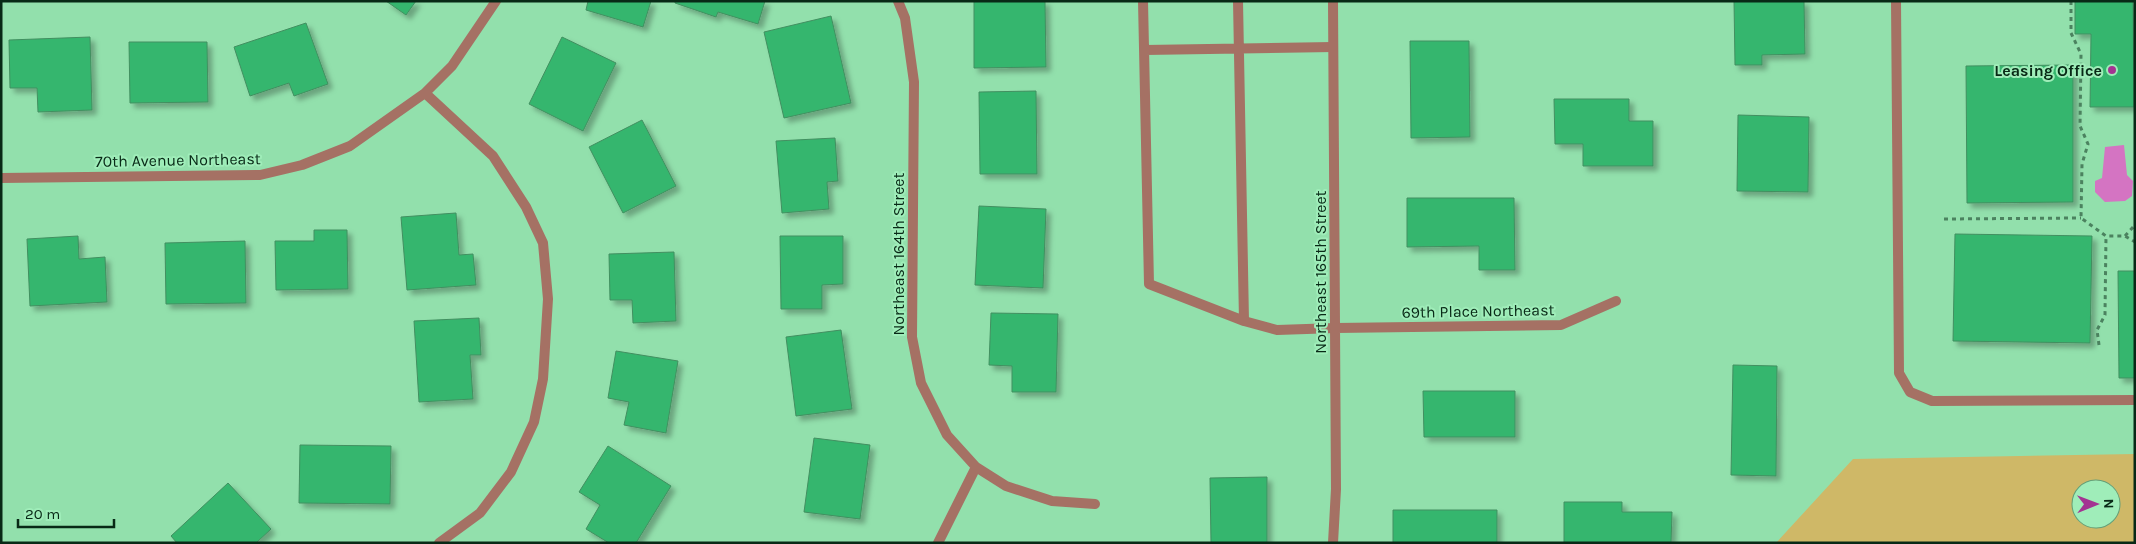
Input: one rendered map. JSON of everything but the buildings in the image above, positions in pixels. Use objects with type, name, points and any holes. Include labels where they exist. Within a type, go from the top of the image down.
[{"type":"street","name":"70th Avenue Northeast","points":[[1,178],[260,174],[302,165],[350,146],[425,93],[452,66],[496,1]]},
{"type":"street","name":"Northeast 164th Street","points":[[898,1],[905,18],[914,82],[912,337],[922,383],[930,401],[947,435],[976,467]]},
{"type":"street","points":[[1143,1],[1145,50],[1333,47]]},
{"type":"street","points":[[1238,1],[1244,321]]},
{"type":"street","name":"Northeast 165th Street","points":[[1333,1],[1336,328],[1336,489],[1333,543]]},
{"type":"street","points":[[1896,1],[1899,373],[1910,392],[1932,401],[2135,400]]},
{"type":"street","name":"69th Place Northeast","points":[[1145,50],[1149,284],[1244,321],[1277,330],[1561,325],[1616,301]]},
{"type":"street","points":[[425,93],[493,156],[526,207],[543,243],[548,299],[543,379],[534,422],[511,472],[480,513],[439,543]]},
{"type":"street","points":[[938,543],[976,467],[1006,486],[1052,501],[1095,504]]},
{"type":"path","points":[[2071,1],[2071,33],[2081,54],[2080,126],[2088,144],[2082,164],[2081,218]]},
{"type":"path","points":[[1944,219],[2081,218],[2106,236],[2125,236],[2135,242]]},
{"type":"path","points":[[2125,236],[2135,225]]},
{"type":"path","points":[[2099,345],[2098,330],[2105,315],[2106,236]]},
{"type":"shaded area","points":[[2124,145],[2127,175],[2133,181],[2132,196],[2125,201],[2105,202],[2095,192],[2095,181],[2102,178],[2105,147]]},
{"type":"shaded area","points":[[2135,454],[2135,543],[1776,543],[1853,459]]},
{"type":"place","name":"Leasing Office","points":[[2112,70]]}]
